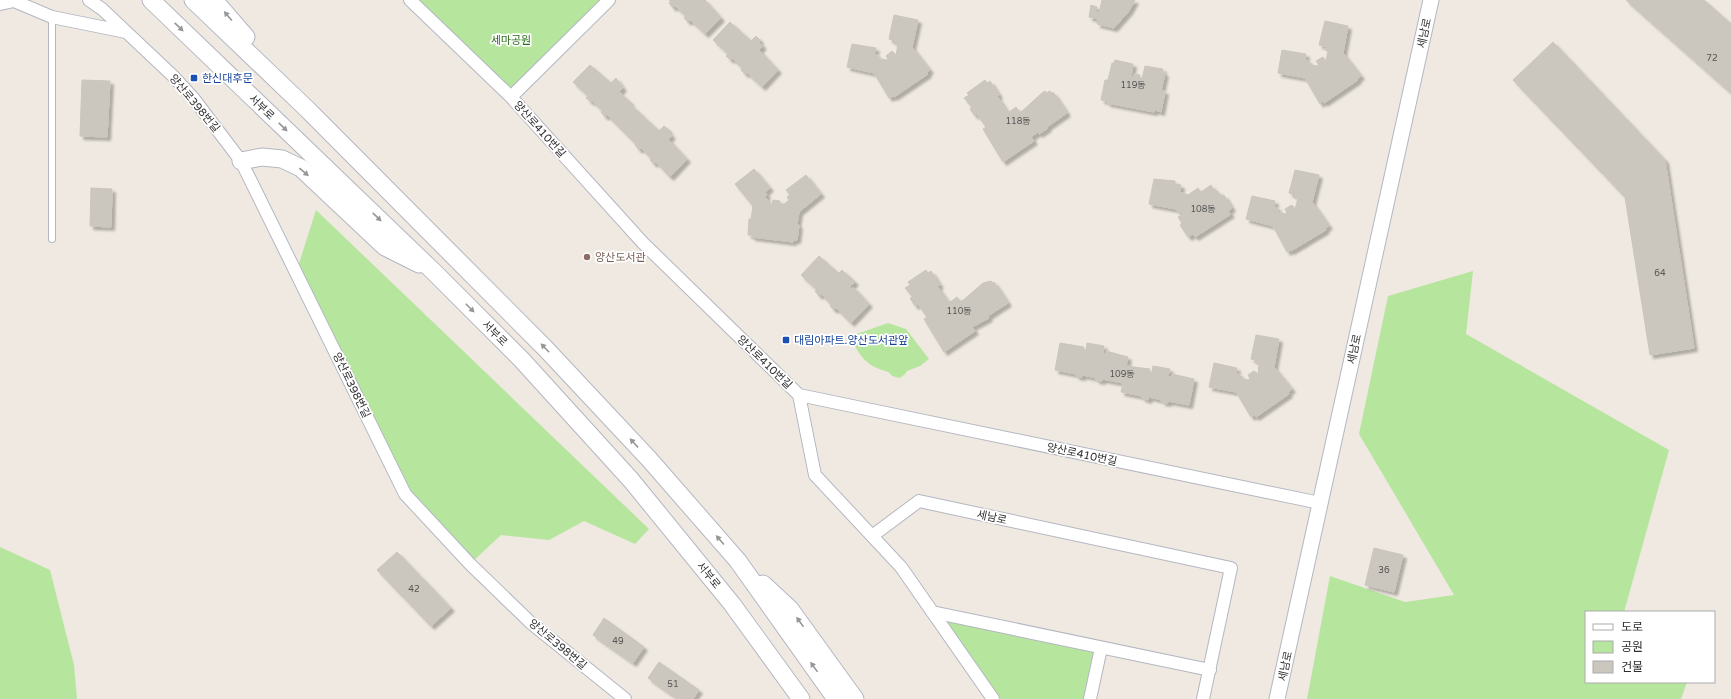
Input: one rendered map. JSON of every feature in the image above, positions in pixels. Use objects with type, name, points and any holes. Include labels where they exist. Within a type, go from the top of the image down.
[{"type":"main road","name":"서부로","points":[[151,0],[434,272],[521,359],[631,480],[732,604],[801,699]]},
{"type":"main road","points":[[192,0],[308,110],[545,348],[649,459],[738,561],[836,699]]},
{"type":"main road","points":[[214,0],[308,110]]},
{"type":"main road","points":[[241,161],[262,157],[282,159],[301,168],[385,247],[434,272]]},
{"type":"main road","points":[[738,561],[790,609],[855,699]]},
{"type":"street","name":"양산로398번길","points":[[89,0],[102,9],[173,76],[194,99],[241,161],[405,494],[470,564],[531,622],[625,699]]},
{"type":"street","name":"양산로410번길","points":[[410,0],[511,97],[643,243],[799,395],[1320,503]]},
{"type":"street","points":[[511,97],[609,0]]},
{"type":"street","name":"세남로","points":[[1277,699],[1431,0]]},
{"type":"street","points":[[0,4],[14,1],[52,17],[127,32]]},
{"type":"street","points":[[799,395],[815,475],[901,567],[993,699]]},
{"type":"street","name":"세남로","points":[[872,536],[919,501],[1231,568],[1203,699]]},
{"type":"street","points":[[932,612],[1210,670]]},
{"type":"street","points":[[1090,699],[1101,648]]},
{"type":"lane","points":[[52,17],[52,239]]},
{"type":"green space","name":"세마공원","points":[[410,0],[611,0],[511,97]]},
{"type":"green space","points":[[316,210],[649,529],[635,544],[584,521],[549,540],[501,535],[470,564],[405,494],[296,273]]},
{"type":"green space","points":[[1473,271],[1466,334],[1669,450],[1624,611],[1585,611],[1585,683],[1687,683],[1681,699],[1307,699],[1330,576],[1405,602],[1454,595],[1359,434],[1388,296]]},
{"type":"green space","points":[[888,323],[906,329],[929,359],[920,366],[907,371],[900,378],[892,376],[888,372],[873,366],[864,360],[855,346],[851,336]]},
{"type":"green space","points":[[0,547],[50,570],[74,665],[77,699],[0,699]]},
{"type":"green space","points":[[932,612],[1101,648],[1090,699],[993,699]]},
{"type":"building","points":[[669,0],[705,0],[721,18],[705,34],[690,20],[688,22],[684,18],[686,16],[675,6],[673,8],[669,3],[671,2]]},
{"type":"building","points":[[1102,0],[1135,0],[1129,11],[1114,28],[1097,24],[1098,19],[1089,17],[1091,5],[1097,7],[1096,12],[1099,13]]},
{"type":"building","points":[[1626,0],[1704,0],[1731,24],[1731,93]]},
{"type":"building","points":[[894,15],[918,20],[912,47],[930,70],[927,73],[928,74],[894,97],[889,98],[874,73],[847,67],[852,44],[876,48],[874,54],[878,55],[878,59],[887,60],[888,59],[886,56],[892,51],[896,55],[898,45],[894,44],[895,41],[889,39]]},
{"type":"building","points":[[1325,21],[1348,26],[1343,53],[1361,76],[1357,79],[1358,80],[1324,103],[1323,101],[1320,104],[1305,78],[1278,73],[1282,50],[1306,54],[1305,60],[1309,61],[1308,64],[1317,66],[1319,65],[1316,61],[1323,57],[1326,61],[1328,51],[1325,50],[1326,46],[1319,45]]},
{"type":"building","points":[[730,22],[751,41],[756,36],[760,40],[759,42],[763,46],[759,50],[778,70],[762,87],[747,73],[745,74],[741,70],[742,68],[732,58],[731,60],[726,56],[728,54],[713,40]]},
{"type":"building","points":[[1553,42],[1665,160],[1694,348],[1650,355],[1625,197],[1513,80]]},
{"type":"building","points":[[1115,60],[1133,64],[1131,77],[1133,78],[1134,74],[1140,75],[1139,79],[1142,79],[1145,66],[1163,69],[1162,73],[1165,73],[1161,91],[1165,91],[1161,112],[1107,103],[1107,101],[1101,100],[1105,80],[1108,80],[1112,63],[1114,63]]},
{"type":"building","points":[[590,65],[611,83],[616,78],[623,88],[619,92],[659,131],[664,126],[669,130],[668,131],[672,136],[668,139],[687,159],[670,177],[656,162],[654,164],[650,160],[651,158],[641,148],[639,150],[635,145],[636,144],[607,115],[605,117],[601,112],[603,111],[592,101],[591,102],[586,98],[588,96],[573,82]]},
{"type":"building","points":[[82,80],[110,81],[107,137],[80,136]]},
{"type":"building","points":[[985,80],[987,83],[990,81],[999,95],[997,96],[1008,113],[1016,107],[1020,113],[1042,93],[1045,91],[1046,93],[1050,91],[1052,94],[1053,92],[1067,113],[1039,134],[1038,132],[1031,137],[1034,141],[1003,162],[983,129],[986,127],[977,114],[975,116],[970,109],[972,107],[964,98],[969,95],[967,93]]},
{"type":"building","points":[[754,169],[770,188],[765,192],[767,195],[765,197],[771,205],[773,200],[780,201],[780,206],[782,206],[789,200],[787,197],[790,195],[786,190],[806,175],[821,194],[799,212],[797,240],[793,240],[793,242],[752,237],[752,235],[748,235],[749,219],[751,219],[753,206],[735,184]]},
{"type":"building","points":[[1295,170],[1319,175],[1312,202],[1329,226],[1325,228],[1326,230],[1287,252],[1273,226],[1246,219],[1252,196],[1275,201],[1274,207],[1278,208],[1277,212],[1286,214],[1285,209],[1292,205],[1295,209],[1298,199],[1294,198],[1295,195],[1289,193]]},
{"type":"building","points":[[1154,179],[1175,181],[1175,184],[1181,185],[1180,192],[1188,195],[1198,188],[1201,192],[1211,185],[1215,192],[1218,191],[1221,197],[1224,195],[1232,208],[1228,211],[1231,214],[1195,237],[1193,234],[1188,237],[1180,225],[1182,223],[1178,217],[1181,216],[1176,209],[1149,204]]},
{"type":"building","points":[[91,188],[112,189],[111,227],[90,226]]},
{"type":"building","points":[[819,256],[837,272],[837,275],[842,270],[855,282],[850,287],[852,289],[853,287],[869,304],[851,323],[836,308],[834,310],[830,306],[831,304],[821,294],[819,296],[815,291],[817,290],[801,275]]},
{"type":"building","points":[[926,270],[928,273],[931,271],[940,285],[937,286],[949,303],[957,297],[961,302],[983,283],[991,281],[993,283],[994,282],[1008,303],[988,316],[989,318],[972,327],[975,331],[944,352],[924,319],[927,317],[918,304],[915,306],[910,298],[913,297],[905,288],[910,285],[908,282]]},
{"type":"building","points":[[1256,335],[1279,339],[1274,367],[1292,389],[1288,392],[1289,394],[1256,417],[1254,415],[1251,417],[1236,392],[1209,387],[1214,363],[1237,368],[1236,374],[1240,374],[1239,378],[1249,380],[1248,375],[1254,371],[1258,374],[1259,364],[1256,364],[1257,360],[1251,359]]},
{"type":"building","points":[[1060,343],[1084,347],[1083,350],[1086,350],[1087,343],[1104,346],[1103,354],[1105,354],[1106,351],[1128,357],[1126,366],[1150,369],[1149,373],[1152,373],[1153,366],[1170,369],[1168,376],[1171,377],[1172,374],[1194,379],[1189,405],[1168,401],[1168,403],[1162,402],[1162,400],[1149,397],[1148,400],[1142,398],[1142,396],[1121,392],[1123,383],[1102,379],[1102,381],[1096,380],[1096,378],[1083,375],[1082,377],[1076,376],[1076,374],[1055,370]]},
{"type":"building","points":[[1374,548],[1403,555],[1394,592],[1365,585]]},
{"type":"building","points":[[397,552],[451,608],[431,626],[377,570]]},
{"type":"building","points":[[604,618],[644,647],[633,663],[593,635]]},
{"type":"building","points":[[659,662],[699,690],[693,699],[678,699],[648,678]]},
{"type":"place","name":"한신대후문","points":[[194,78]]},
{"type":"place","name":"양산도서관","points":[[587,257]]},
{"type":"place","name":"대림아파트.양산도서관앞","points":[[786,340]]}]
